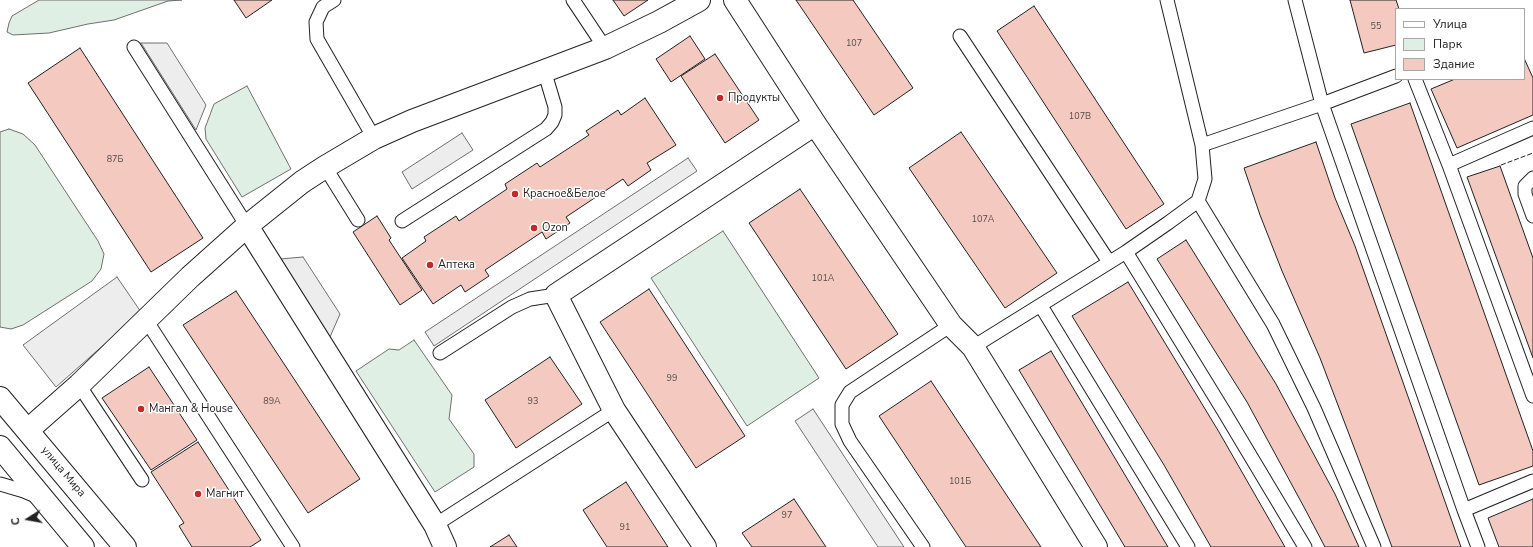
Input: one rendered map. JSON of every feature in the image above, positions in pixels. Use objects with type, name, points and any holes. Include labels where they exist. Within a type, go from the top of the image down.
[{"type":"street","points":[[83,547],[1,449],[28,430],[78,385],[190,277],[247,226],[302,182],[374,138],[412,121],[605,48],[659,22],[699,0]]},
{"type":"street","points":[[735,0],[815,124],[952,325],[973,347],[1096,547]]},
{"type":"street","points":[[705,547],[614,410],[556,295],[815,124]]},
{"type":"street","points":[[247,226],[435,525],[445,547]]},
{"type":"street","name":"улица Мира","points":[[0,398],[125,547]]},
{"type":"lane","points":[[334,0],[323,8],[316,22],[316,39],[374,138]]},
{"type":"lane","points":[[573,0],[605,48]]},
{"type":"lane","points":[[973,347],[1126,252],[1198,201],[1205,179],[1202,145],[1167,0]]},
{"type":"lane","points":[[1295,0],[1322,104],[1478,547]]},
{"type":"lane","points":[[960,36],[1110,262]]},
{"type":"lane","points":[[134,47],[247,226]]},
{"type":"lane","points":[[402,221],[546,129],[552,122],[555,115],[555,107],[544,70]]},
{"type":"lane","points":[[1202,145],[1322,104],[1395,76]]},
{"type":"lane","points":[[1415,80],[1449,165],[1533,396]]},
{"type":"lane","points":[[1449,165],[1533,128]]},
{"type":"lane","points":[[325,167],[358,220]]},
{"type":"lane","points":[[1533,178],[1525,186],[1525,194],[1533,216]]},
{"type":"lane","points":[[1198,201],[1274,324],[1314,408],[1374,547]]},
{"type":"lane","points":[[1126,252],[1305,547]]},
{"type":"lane","points":[[440,353],[512,307],[530,299],[556,295]]},
{"type":"lane","points":[[1041,306],[1188,547]]},
{"type":"lane","points":[[146,320],[293,547]]},
{"type":"lane","points":[[923,547],[850,442],[842,424],[842,405],[850,392],[952,325]]},
{"type":"lane","points":[[78,385],[142,480]]},
{"type":"lane","points":[[435,525],[614,410]]},
{"type":"lane","points":[[1464,510],[1533,481]]},
{"type":"lane","points":[[0,484],[44,499]]},
{"type":"green space","points":[[39,0],[182,0],[168,1],[114,20],[49,33],[13,35],[7,32],[12,16]]},
{"type":"green space","points":[[247,86],[291,169],[242,197],[206,139],[205,128],[214,104]]},
{"type":"green space","points":[[9,129],[23,134],[35,145],[98,241],[104,254],[101,269],[92,281],[23,325],[11,329],[0,327],[0,132]]},
{"type":"green space","points":[[723,231],[819,378],[747,426],[651,278]]},
{"type":"green space","points":[[414,340],[452,395],[449,419],[474,454],[474,467],[435,492],[356,371],[389,349],[399,350]]},
{"type":"shaded area","points":[[141,43],[167,43],[206,105],[196,130]]},
{"type":"shaded area","points":[[462,133],[473,150],[412,189],[402,172]]},
{"type":"shaded area","points":[[688,158],[697,171],[434,346],[425,332]]},
{"type":"shaded area","points":[[303,257],[340,314],[330,337],[280,259]]},
{"type":"shaded area","points":[[117,277],[141,312],[56,387],[23,345]]},
{"type":"shaded area","points":[[813,409],[904,547],[878,547],[795,421]]},
{"type":"building","points":[[234,0],[272,0],[246,18]]},
{"type":"building","points":[[613,0],[648,0],[624,16]]},
{"type":"building","points":[[796,0],[853,0],[913,88],[874,115]]},
{"type":"building","points":[[1350,0],[1396,0],[1399,8],[1395,8],[1395,45],[1364,53]]},
{"type":"building","points":[[1034,6],[1164,204],[1126,229],[997,31]]},
{"type":"building","points":[[690,36],[705,59],[671,82],[656,59]]},
{"type":"building","points":[[80,48],[203,238],[151,272],[28,83]]},
{"type":"building","name":"Продукты","points":[[715,54],[759,120],[725,143],[681,76]]},
{"type":"building","points":[[1525,60],[1533,78],[1533,115],[1457,148],[1431,89],[1453,80],[1525,80]]},
{"type":"building","points":[[645,98],[676,145],[647,163],[651,170],[628,186],[623,179],[566,217],[570,223],[546,239],[542,232],[485,270],[489,276],[465,292],[461,285],[433,304],[402,258],[426,241],[424,237],[456,216],[459,221],[507,189],[505,184],[537,163],[540,167],[589,135],[586,131],[618,110],[621,115]]},
{"type":"building","points":[[1410,103],[1533,451],[1533,466],[1479,485],[1351,124]]},
{"type":"building","points":[[961,132],[1057,273],[1005,308],[909,168]]},
{"type":"building","points":[[1316,142],[1335,198],[1355,246],[1461,547],[1392,547],[1320,358],[1282,271],[1260,215],[1244,168]]},
{"type":"building","points":[[1500,166],[1533,258],[1533,358],[1467,177]]},
{"type":"building","points":[[800,189],[898,334],[846,369],[749,223]]},
{"type":"building","points":[[377,216],[391,238],[389,240],[422,290],[400,305],[353,232]]},
{"type":"building","points":[[1186,240],[1276,384],[1335,494],[1359,547],[1325,547],[1247,402],[1157,259]]},
{"type":"building","points":[[1128,282],[1219,432],[1285,547],[1211,547],[1164,465],[1072,316]]},
{"type":"building","points":[[649,289],[745,436],[696,468],[600,322]]},
{"type":"building","points":[[236,291],[360,479],[308,513],[183,325]]},
{"type":"building","points":[[1051,351],[1168,547],[1125,547],[1019,370]]},
{"type":"building","points":[[550,357],[582,404],[516,448],[485,400]]},
{"type":"building","points":[[149,367],[197,440],[151,470],[102,398]]},
{"type":"building","points":[[931,381],[1041,547],[966,547],[879,416]]},
{"type":"building","name":"Магнит","points":[[198,442],[261,540],[250,547],[192,547],[179,526],[184,523],[151,472]]},
{"type":"building","points":[[626,482],[668,547],[607,547],[583,510]]},
{"type":"building","points":[[794,499],[826,547],[752,547],[742,533]]},
{"type":"building","points":[[1533,499],[1533,547],[1499,547],[1488,518]]},
{"type":"building","points":[[509,535],[517,547],[490,547]]},
{"type":"fence","points":[[1501,165],[1533,153]]},
{"type":"place","name":"Продукты","points":[[720,98]]},
{"type":"place","name":"Красное&Белое","points":[[515,194]]},
{"type":"place","name":"Ozon","points":[[534,228]]},
{"type":"place","name":"Аптека","points":[[430,265]]},
{"type":"place","name":"Мангал & House","points":[[141,409]]},
{"type":"place","name":"Магнит","points":[[198,494]]}]
